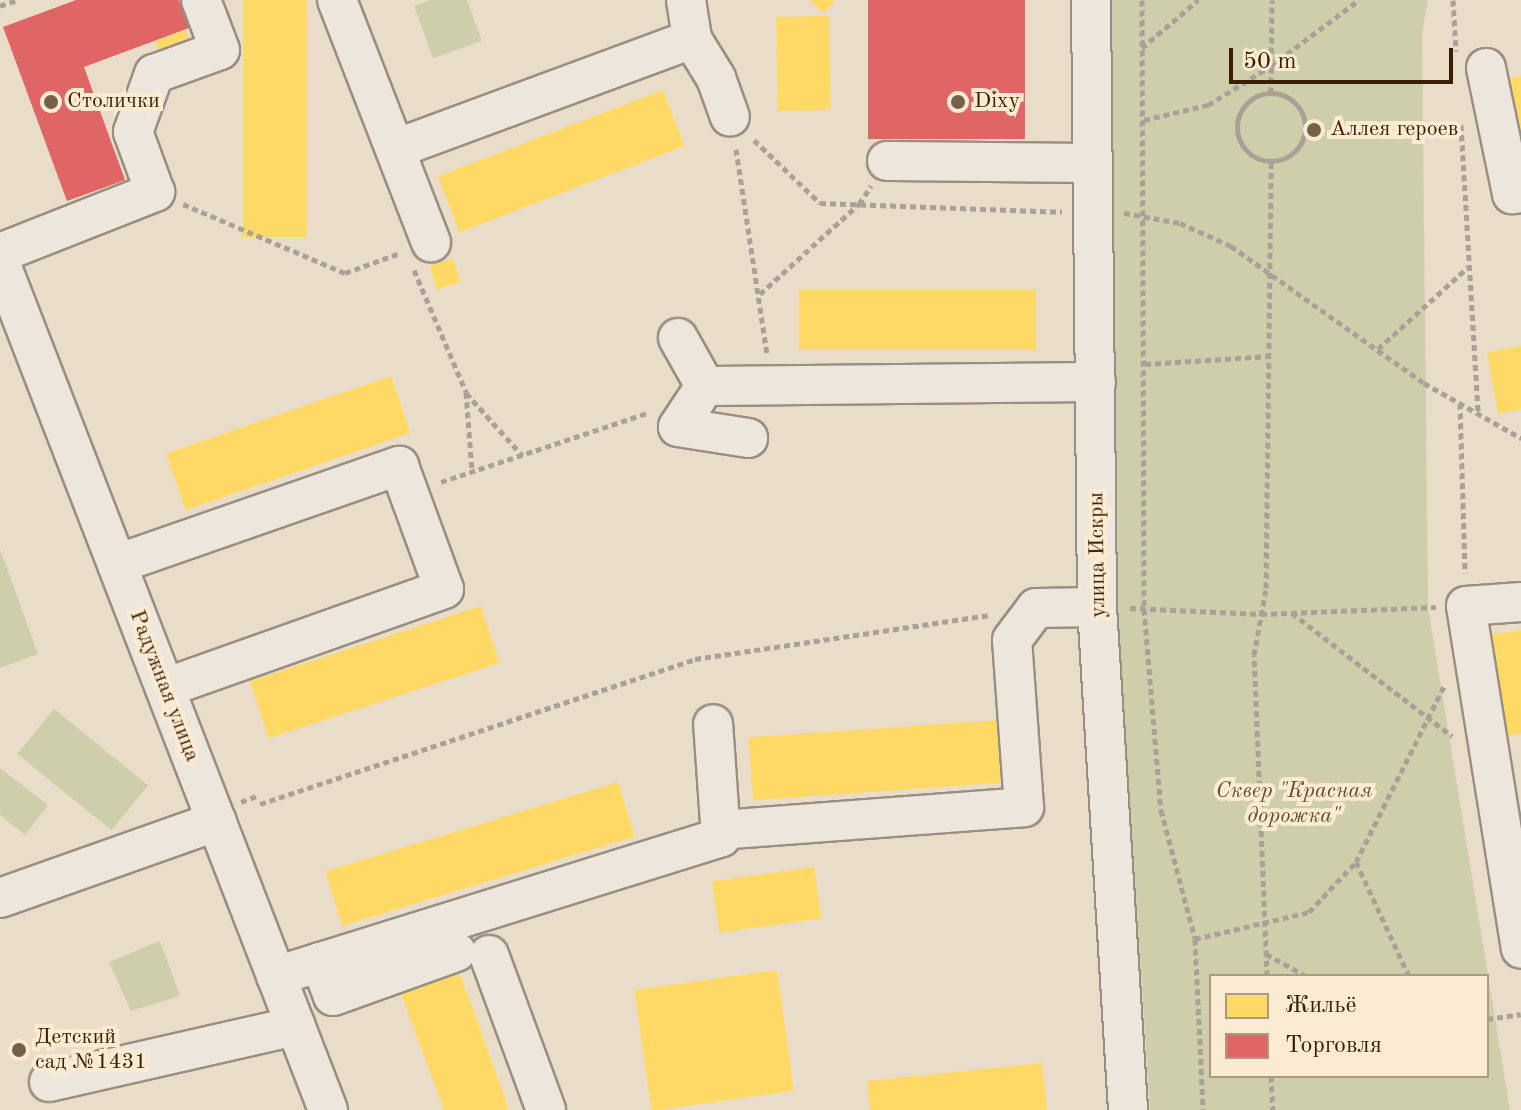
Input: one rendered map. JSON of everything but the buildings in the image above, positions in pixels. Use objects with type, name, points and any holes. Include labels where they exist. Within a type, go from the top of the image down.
[{"type":"street","points":[[0,253],[155,192],[133,132],[154,74],[220,50],[201,0]]},
{"type":"street","points":[[337,0],[395,149],[418,247]]},
{"type":"street","points":[[686,0],[692,39],[716,78],[730,117]]},
{"type":"street","name":"улица Искры","points":[[1091,0],[1097,607],[1128,1110]]},
{"type":"street","points":[[395,149],[692,39]]},
{"type":"street","points":[[1471,65],[1512,194],[1521,193]]},
{"type":"street","points":[[887,161],[1093,163]]},
{"type":"street","name":"Радужная улица","points":[[0,262],[328,1110]]},
{"type":"street","points":[[678,338],[705,386]]},
{"type":"street","points":[[705,386],[1096,382]]},
{"type":"street","points":[[705,386],[678,427],[748,438]]},
{"type":"street","points":[[117,564],[399,466],[444,589],[165,688]]},
{"type":"street","points":[[1521,602],[1466,606],[1521,949]]},
{"type":"street","points":[[720,830],[1024,807],[1012,640],[1036,608],[1097,607]]},
{"type":"street","points":[[276,976],[721,837],[713,724]]},
{"type":"street","points":[[0,898],[217,821]]},
{"type":"street","points":[[320,962],[333,996],[472,953],[546,1110]]},
{"type":"street","points":[[49,1082],[296,1026]]},
{"type":"path","points":[[0,6],[17,0]]},
{"type":"path","points":[[1142,0],[1144,609],[1161,810],[1195,939],[1203,1110]]},
{"type":"path","points":[[1142,48],[1198,0]]},
{"type":"path","points":[[1271,93],[1272,0]]},
{"type":"path","points":[[1144,120],[1208,105],[1271,66],[1359,0]]},
{"type":"path","points":[[1453,0],[1471,65]]},
{"type":"path","points":[[1271,93],[1295,103],[1305,128],[1295,152],[1271,161],[1246,151],[1237,127],[1247,103],[1271,93]]},
{"type":"path","points":[[1460,110],[1478,412]]},
{"type":"path","points":[[730,117],[760,294],[771,385]]},
{"type":"path","points":[[760,294],[859,204],[887,161]]},
{"type":"path","points":[[1267,974],[1254,655],[1261,614],[1271,356],[1271,161]]},
{"type":"path","points":[[155,192],[345,273],[418,247],[466,392],[472,472]]},
{"type":"path","points":[[1094,213],[1145,214],[1193,229],[1271,271],[1378,349],[1460,403],[1521,438]]},
{"type":"path","points":[[1378,349],[1469,266]]},
{"type":"path","points":[[1145,364],[1271,356]]},
{"type":"path","points":[[466,392],[522,455]]},
{"type":"path","points":[[1097,607],[1261,614],[1466,606],[1460,403]]},
{"type":"path","points":[[409,493],[655,410]]},
{"type":"path","points":[[260,804],[695,659],[1036,608]]},
{"type":"path","points":[[1291,613],[1491,766]]},
{"type":"path","points":[[1195,939],[1309,912],[1356,862],[1447,680]]},
{"type":"path","points":[[1356,862],[1408,974]]},
{"type":"path","points":[[1266,954],[1302,974]]},
{"type":"path","points":[[1489,1019],[1521,1014]]},
{"type":"path","points":[[1271,1078],[1273,1110]]},
{"type":"green space","points":[[431,0],[467,0],[482,41],[433,58],[414,6]]},
{"type":"green space","name":"Сквер \"Красная дорожка\"","points":[[1110,0],[1428,0],[1422,34],[1428,607],[1488,974],[1209,974],[1209,1078],[1489,1078],[1489,981],[1510,1110],[1150,1110],[1118,627]]},
{"type":"green space","points":[[0,549],[38,654],[0,668]]},
{"type":"green space","points":[[54,709],[148,785],[112,830],[17,754]]},
{"type":"green space","points":[[0,768],[48,805],[25,835],[0,815]]},
{"type":"green space","points":[[160,941],[180,996],[131,1011],[109,962]]},
{"type":"place","name":"Столички","points":[[51,102]]},
{"type":"place","name":"Dixy","points":[[958,102]]},
{"type":"place","name":"Аллея героев","points":[[1314,130]]},
{"type":"place","name":"Детский сад №1431","points":[[19,1050]]}]
